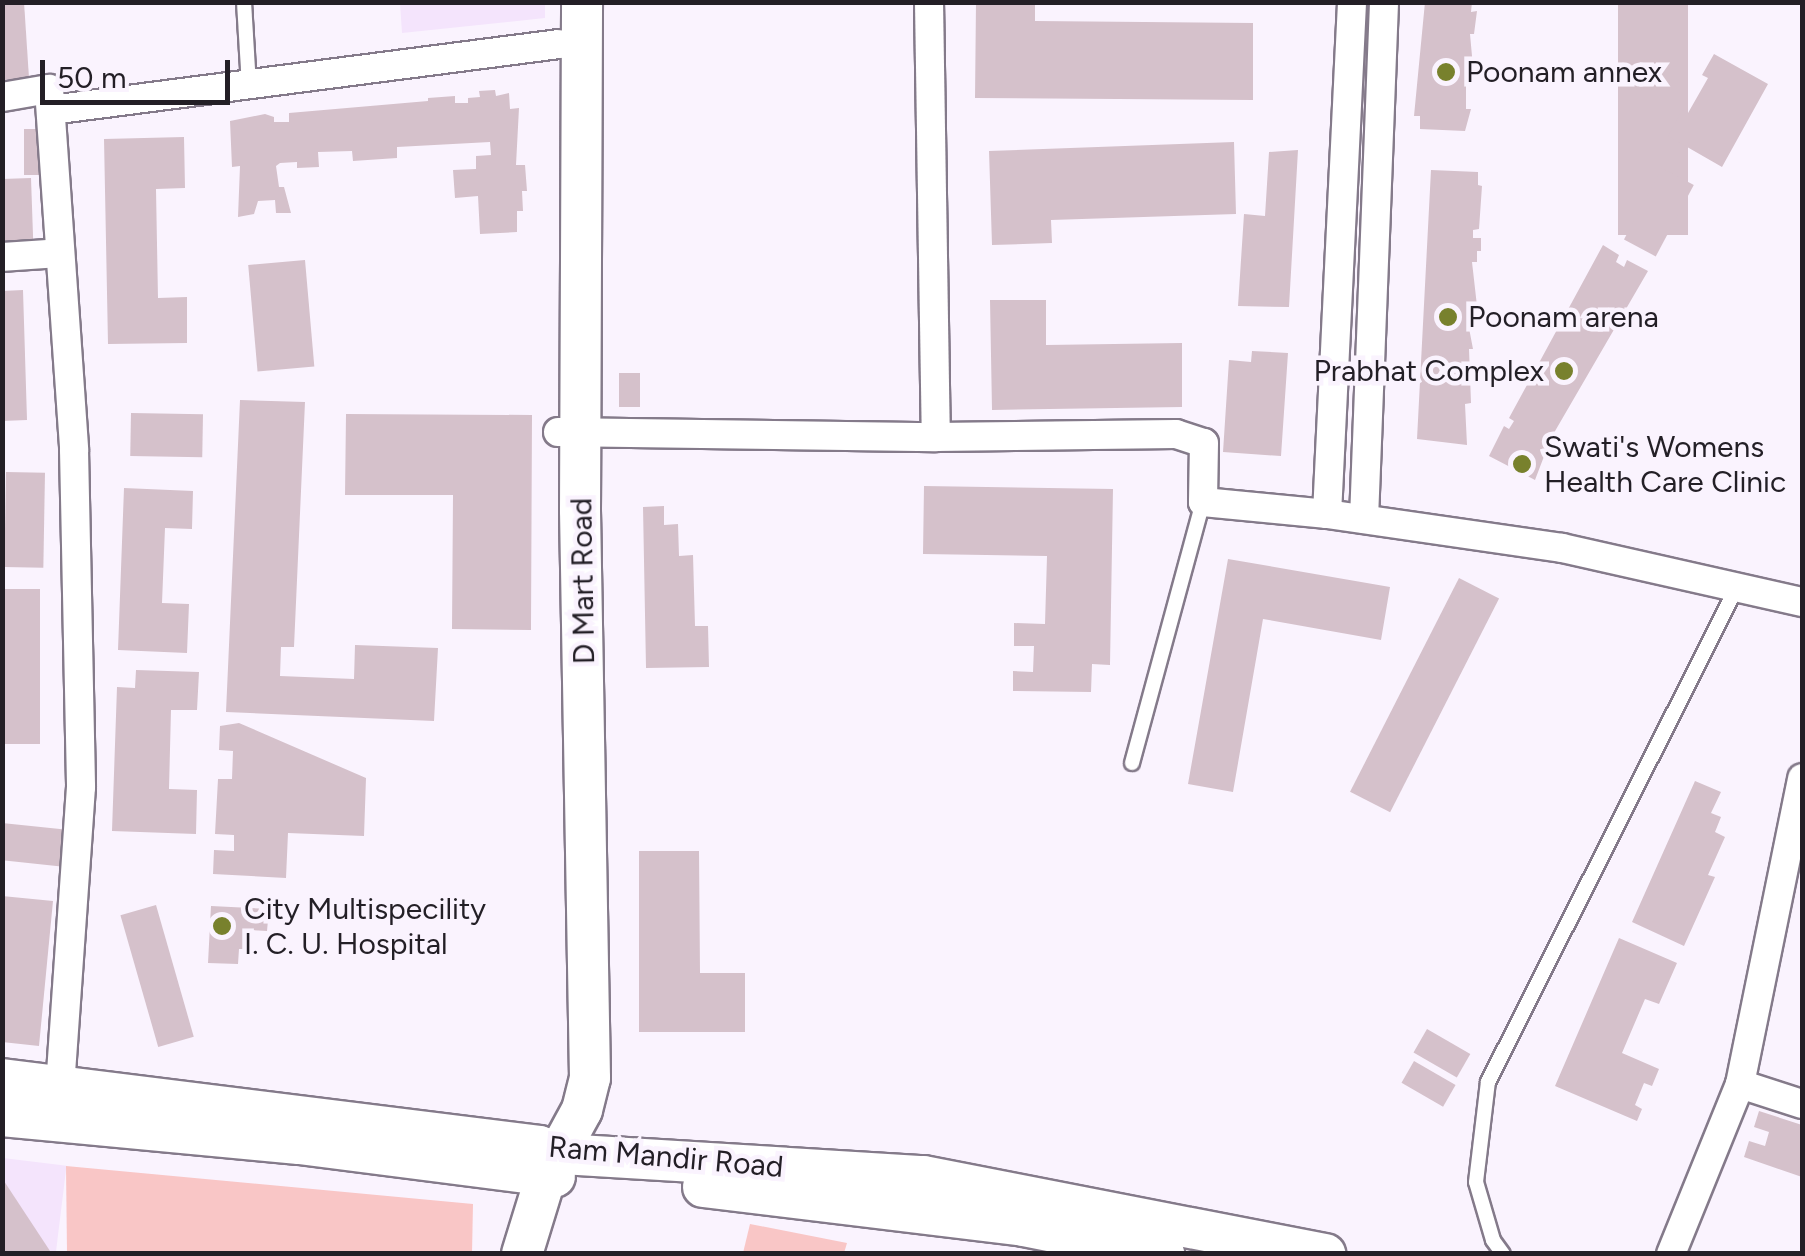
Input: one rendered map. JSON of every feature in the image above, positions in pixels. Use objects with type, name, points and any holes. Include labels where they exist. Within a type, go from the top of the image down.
[{"type":"main road","name":"D Mart Road","points":[[542,1162],[582,1110],[590,1078],[559,2]]},
{"type":"main road","name":"D Mart Road","points":[[571,432],[582,2]]},
{"type":"main road","points":[[2,1079],[59,1104],[299,1144],[542,1162],[1023,1226],[1164,1254]]},
{"type":"main road","points":[[2,1116],[59,1104]]},
{"type":"main road","points":[[495,1254],[495,1241],[542,1162]]},
{"type":"main road","points":[[522,1254],[542,1162]]},
{"type":"main road","name":"Ram Mandir Road","points":[[542,1162],[924,1176],[1326,1254]]},
{"type":"street","points":[[930,2],[936,437]]},
{"type":"street","points":[[1327,514],[1352,2]]},
{"type":"street","points":[[1364,520],[1384,2]]},
{"type":"street","points":[[51,110],[559,44]]},
{"type":"street","points":[[2,97],[49,90],[74,450],[81,787],[59,1104]]},
{"type":"street","points":[[2,257],[60,252]]},
{"type":"street","points":[[571,432],[936,437],[1176,434],[1204,443],[1202,502],[1327,514],[1562,548],[1802,602]]},
{"type":"street","points":[[1671,1254],[1740,1084],[1802,778]]},
{"type":"street","points":[[1740,1084],[1802,1104]]},
{"type":"lane","points":[[244,2],[249,84]]},
{"type":"lane","points":[[1132,764],[1202,502]]},
{"type":"lane","points":[[1502,1254],[1492,1240],[1476,1182],[1488,1082],[1737,587]]},
{"type":"shaded area","points":[[400,3],[545,3],[545,18],[402,33]]},
{"type":"shaded area","points":[[3,1158],[67,1166],[56,1254],[2,1254]]},
{"type":"shaded area","points":[[66,1166],[473,1204],[472,1253],[67,1253]]},
{"type":"shaded area","points":[[750,1224],[847,1243],[844,1253],[743,1253]]},
{"type":"building","points":[[2,2],[24,2],[29,78],[2,80]]},
{"type":"building","points":[[976,2],[1035,2],[1035,21],[1253,23],[1253,100],[975,98]]},
{"type":"building","name":"Poonam annex","points":[[1425,2],[1472,2],[1471,12],[1477,11],[1474,34],[1470,34],[1474,78],[1466,78],[1466,109],[1471,109],[1465,131],[1420,129],[1420,116],[1414,116]]},
{"type":"building","points":[[1618,2],[1688,2],[1688,235],[1618,235]]},
{"type":"building","points":[[1714,54],[1768,84],[1722,167],[1668,136],[1682,110],[1688,113],[1708,78],[1702,75]]},
{"type":"building","points":[[495,90],[496,96],[509,93],[510,109],[519,108],[516,165],[525,165],[527,191],[522,191],[523,211],[517,211],[517,232],[480,234],[478,196],[455,198],[453,170],[476,169],[476,156],[491,155],[490,142],[397,147],[397,158],[353,161],[352,151],[318,152],[319,167],[297,168],[297,162],[280,163],[276,166],[279,187],[284,187],[291,213],[276,213],[275,200],[258,201],[254,214],[238,217],[240,166],[232,167],[230,121],[265,114],[274,117],[274,122],[289,122],[289,113],[428,98],[455,96],[455,103],[468,103],[468,98],[480,97],[479,91]]},
{"type":"building","points":[[24,129],[49,129],[49,175],[24,175]]},
{"type":"building","points":[[184,137],[185,188],[156,189],[158,298],[187,297],[187,343],[108,344],[104,139]]},
{"type":"building","points":[[1234,142],[1236,214],[1051,220],[1052,243],[992,245],[989,151]]},
{"type":"building","points":[[1298,150],[1289,307],[1238,306],[1244,214],[1265,216],[1269,152]]},
{"type":"building","points":[[1662,168],[1694,185],[1656,256],[1624,240]]},
{"type":"building","name":"Poonam arena","points":[[1431,170],[1478,172],[1478,185],[1482,186],[1479,229],[1473,230],[1473,238],[1481,238],[1481,251],[1477,251],[1477,262],[1472,262],[1477,306],[1471,306],[1469,328],[1473,349],[1469,349],[1471,403],[1465,404],[1467,445],[1417,439]]},
{"type":"building","points":[[31,178],[33,244],[4,245],[2,179]]},
{"type":"building","name":"Prabhat Complex","points":[[1603,245],[1619,255],[1616,262],[1624,267],[1627,260],[1648,271],[1551,438],[1535,480],[1489,456],[1504,426],[1509,429],[1514,421],[1509,418]]},
{"type":"building","points":[[305,260],[314,367],[258,372],[248,265]]},
{"type":"building","points":[[23,290],[27,420],[2,421],[2,291]]},
{"type":"building","points":[[990,300],[1046,300],[1046,345],[1182,343],[1182,407],[992,410]]},
{"type":"building","points":[[1252,351],[1288,353],[1281,456],[1223,452],[1229,360],[1251,362]]},
{"type":"building","points":[[619,373],[640,373],[640,407],[619,407]]},
{"type":"building","points":[[240,400],[305,402],[294,647],[281,647],[280,676],[354,679],[355,645],[438,648],[434,721],[226,712]]},
{"type":"building","points":[[131,413],[203,414],[202,457],[130,456]]},
{"type":"building","points":[[346,414],[532,415],[531,630],[452,629],[453,495],[345,495]]},
{"type":"building","points":[[6,472],[45,473],[43,568],[4,567]]},
{"type":"building","points":[[924,486],[1113,489],[1110,665],[1092,664],[1091,692],[1013,691],[1013,671],[1033,672],[1034,646],[1014,646],[1014,623],[1045,624],[1047,556],[923,554]]},
{"type":"building","points":[[124,488],[193,491],[192,529],[165,528],[162,603],[189,604],[187,653],[118,650]]},
{"type":"building","points":[[664,506],[664,525],[678,524],[679,556],[693,555],[695,626],[708,626],[709,667],[646,668],[643,507]]},
{"type":"building","points":[[1228,559],[1390,587],[1381,640],[1263,619],[1233,792],[1188,784]]},
{"type":"building","points":[[1459,578],[1499,598],[1390,812],[1350,792]]},
{"type":"building","points":[[2,589],[40,589],[40,744],[2,744]]},
{"type":"building","points":[[136,670],[199,672],[197,710],[171,710],[169,789],[197,790],[196,834],[112,831],[117,687],[135,688]]},
{"type":"building","points":[[239,723],[366,778],[364,836],[288,833],[286,878],[213,874],[214,850],[234,851],[234,835],[215,834],[218,779],[232,779],[233,751],[219,750],[220,726]]},
{"type":"building","points":[[1695,781],[1721,792],[1711,813],[1721,817],[1715,832],[1725,837],[1708,875],[1715,877],[1684,946],[1632,922]]},
{"type":"building","points":[[2,823],[70,830],[66,867],[2,860]]},
{"type":"building","points":[[639,851],[699,851],[700,973],[745,973],[745,1032],[639,1032]]},
{"type":"building","points":[[2,896],[53,901],[39,1046],[2,1042]]},
{"type":"building","points":[[156,905],[194,1037],[158,1047],[120,915]]},
{"type":"building","points":[[211,906],[269,909],[267,931],[251,930],[250,949],[239,949],[238,964],[208,963]]},
{"type":"building","points":[[1619,938],[1677,963],[1659,1004],[1645,999],[1622,1053],[1659,1069],[1652,1086],[1644,1083],[1635,1105],[1642,1109],[1637,1121],[1555,1086]]},
{"type":"building","points":[[1427,1029],[1470,1054],[1457,1077],[1414,1052]]},
{"type":"building","points":[[1414,1061],[1456,1085],[1443,1107],[1402,1083]]},
{"type":"building","points":[[1759,1111],[1802,1125],[1802,1177],[1744,1157],[1749,1141],[1765,1146],[1769,1132],[1754,1127]]},
{"type":"building","points":[[2,1178],[52,1254],[2,1254]]},
{"type":"place","name":"Poonam annex","points":[[1446,72]]},
{"type":"place","name":"Poonam arena","points":[[1448,317]]},
{"type":"place","name":"Prabhat Complex","points":[[1564,371]]},
{"type":"place","name":"Swati's Womens Health Care Clinic","points":[[1522,464]]},
{"type":"place","name":"City Multispecility I. C. U. Hospital","points":[[222,926]]}]
